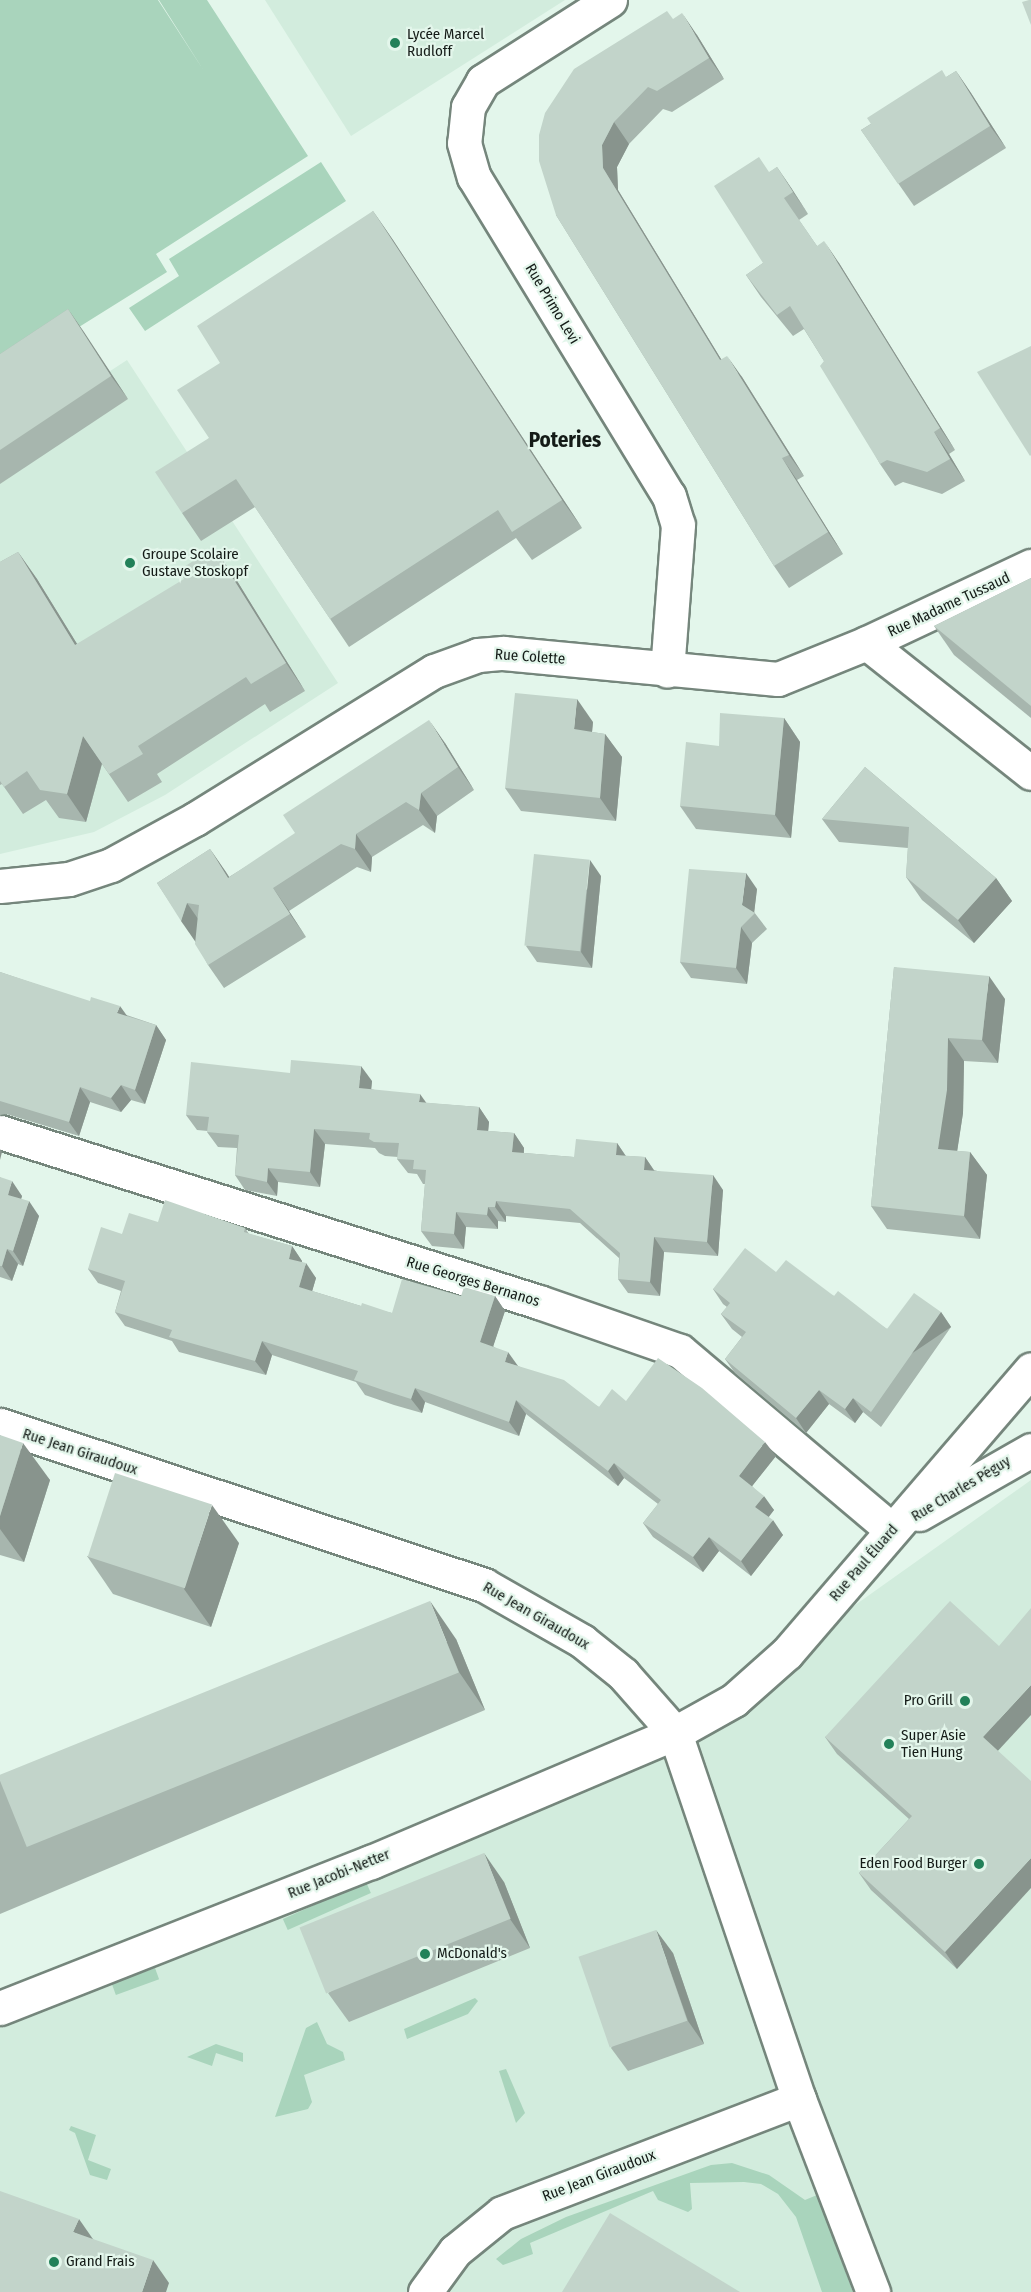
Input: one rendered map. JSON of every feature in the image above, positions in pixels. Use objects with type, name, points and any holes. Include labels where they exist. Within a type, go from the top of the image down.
[{"type":"street","name":"Rue Primo Levi","points":[[610,0],[483,81],[468,107],[464,143],[474,177],[669,496],[678,525],[667,671]]},
{"type":"street","name":"Rue Madame Tussaud","points":[[867,643],[1031,566]]},
{"type":"street","name":"Rue Colette","points":[[0,886],[69,879],[111,865],[195,819],[342,725],[455,661],[503,653],[667,671],[778,679],[867,643]]},
{"type":"street","points":[[867,643],[1031,773]]},
{"type":"street","name":"Rue Georges Bernanos","points":[[0,1132],[539,1302],[680,1351],[892,1530]]},
{"type":"street","name":"Rue Paul Éluard","points":[[675,1733],[734,1700],[769,1671],[1031,1369]]},
{"type":"street","name":"Rue Jean Giraudoux","points":[[0,1425],[484,1585],[605,1656],[675,1733],[799,2099],[873,2292]]},
{"type":"street","name":"Rue Charles Péguy","points":[[892,1530],[1031,1450]]},
{"type":"street","name":"Rue Jacobi-Netter","points":[[0,2008],[152,1951],[675,1733]]},
{"type":"street","name":"Rue Jean Giraudoux","points":[[425,2292],[455,2251],[502,2213],[799,2099]]},
{"type":"shaded area","points":[[0,0],[158,0],[204,71],[159,0],[207,0],[308,156],[156,254],[167,272],[79,327],[0,355]]},
{"type":"shaded area","name":"Lycée Marcel Rudloff","points":[[265,0],[565,0],[351,136]]},
{"type":"shaded area","points":[[321,162],[346,201],[145,331],[129,308],[179,276],[169,259]]},
{"type":"shaded area","name":"Groupe Scolaire Gustave Stoskopf","points":[[127,360],[338,683],[165,795],[94,832],[0,854],[0,443]]},
{"type":"shaded area","points":[[1031,1480],[1031,2292],[0,2292],[0,2008],[675,1733]]},
{"type":"shaded area","points":[[366,1882],[371,1893],[288,1930],[283,1919]]},
{"type":"shaded area","points":[[155,1968],[159,1979],[116,1995],[112,1984]]},
{"type":"shaded area","points":[[475,1998],[478,2001],[468,2014],[407,2039],[404,2029]]},
{"type":"shaded area","points":[[317,2022],[327,2044],[343,2052],[345,2060],[304,2075],[312,2102],[308,2109],[275,2117],[306,2028]]},
{"type":"shaded area","points":[[216,2044],[243,2053],[243,2062],[216,2053],[212,2066],[187,2057]]},
{"type":"shaded area","points":[[506,2069],[525,2113],[516,2123],[499,2071]]},
{"type":"shaded area","points":[[71,2126],[96,2135],[88,2160],[111,2169],[107,2180],[90,2175],[75,2133],[69,2130]]},
{"type":"shaded area","points":[[732,2163],[769,2175],[805,2200],[817,2195],[853,2292],[822,2292],[796,2217],[778,2194],[761,2184],[744,2182],[690,2183],[692,2209],[688,2212],[658,2200],[653,2191],[530,2243],[533,2254],[503,2265],[496,2259],[521,2239],[566,2217],[711,2165]]},
{"type":"building","points":[[1031,0],[1031,25],[1022,2]]},
{"type":"building","points":[[667,11],[673,19],[682,13],[709,58],[657,91],[648,87],[614,122],[602,145],[603,168],[720,360],[727,356],[789,455],[782,458],[828,532],[774,566],[556,215],[539,161],[539,135],[545,113],[574,69]]},
{"type":"building","points":[[942,70],[946,77],[956,71],[990,126],[898,184],[861,130],[871,124],[867,118]]},
{"type":"building","points":[[759,157],[769,172],[777,167],[793,192],[784,198],[817,246],[824,241],[940,428],[934,432],[950,459],[927,472],[887,460],[880,464],[820,366],[824,361],[790,306],[777,315],[746,275],[763,263],[714,186]]},
{"type":"building","points":[[373,211],[562,500],[512,532],[498,510],[330,619],[236,479],[182,513],[155,472],[209,438],[177,390],[220,363],[197,326]]},
{"type":"building","points":[[68,309],[111,376],[0,450],[0,354]]},
{"type":"building","points":[[1031,346],[1031,455],[1030,456],[977,372]]},
{"type":"building","points":[[214,548],[286,663],[251,684],[246,677],[138,746],[143,754],[109,774],[83,736],[67,794],[40,790],[27,771],[4,787],[0,781],[0,562],[18,552],[75,645],[184,579],[179,570]]},
{"type":"building","points":[[1031,578],[1031,706],[934,626]]},
{"type":"building","points":[[515,693],[577,699],[574,729],[605,734],[600,798],[505,788]]},
{"type":"building","points":[[720,713],[784,718],[775,815],[680,806],[686,742],[719,746]]},
{"type":"building","points":[[429,720],[458,767],[421,793],[419,810],[406,802],[356,834],[355,849],[341,844],[273,888],[290,914],[208,965],[195,944],[199,905],[187,903],[181,921],[157,883],[210,849],[228,878],[295,833],[283,815]]},
{"type":"building","points":[[865,767],[996,878],[958,920],[906,877],[909,827],[822,819]]},
{"type":"building","points":[[534,854],[590,860],[580,951],[524,945]]},
{"type":"building","points":[[689,869],[746,873],[742,905],[755,913],[741,927],[736,968],[680,962]]},
{"type":"building","points":[[894,967],[989,976],[982,1040],[948,1038],[947,1090],[938,1149],[970,1152],[964,1216],[871,1206]]},
{"type":"building","points":[[0,972],[90,1001],[91,997],[120,1006],[117,1013],[156,1025],[135,1090],[121,1085],[111,1098],[80,1087],[69,1122],[0,1101]]},
{"type":"building","points":[[291,1060],[361,1066],[359,1088],[420,1094],[419,1102],[479,1107],[477,1130],[514,1133],[512,1152],[574,1157],[576,1139],[617,1143],[616,1155],[645,1157],[644,1170],[713,1175],[707,1242],[654,1237],[650,1282],[618,1279],[620,1253],[570,1209],[496,1201],[495,1207],[488,1207],[487,1215],[456,1212],[454,1234],[421,1231],[426,1170],[413,1169],[414,1160],[397,1159],[399,1143],[374,1142],[369,1139],[370,1133],[314,1129],[310,1172],[268,1168],[267,1182],[235,1175],[239,1135],[207,1132],[209,1117],[186,1115],[191,1062],[290,1073]]},
{"type":"building","points":[[0,1177],[12,1181],[8,1195],[29,1201],[13,1251],[7,1249],[2,1266],[0,1266]]},
{"type":"building","points":[[165,1200],[245,1228],[244,1232],[292,1246],[289,1259],[306,1263],[299,1287],[361,1306],[362,1303],[392,1313],[402,1279],[461,1296],[464,1287],[495,1296],[480,1342],[508,1352],[505,1362],[564,1380],[599,1407],[612,1389],[626,1401],[658,1358],[702,1388],[765,1442],[739,1476],[764,1496],[755,1507],[773,1520],[741,1561],[709,1537],[693,1557],[643,1523],[661,1500],[614,1463],[608,1471],[516,1400],[509,1422],[415,1388],[411,1399],[383,1390],[354,1380],[358,1371],[262,1341],[255,1361],[169,1337],[172,1330],[115,1312],[125,1281],[88,1269],[101,1227],[122,1234],[129,1213],[158,1222]]},
{"type":"building","points":[[745,1248],[776,1272],[786,1260],[834,1296],[838,1291],[887,1329],[914,1293],[941,1312],[871,1412],[853,1398],[845,1409],[819,1390],[796,1418],[725,1359],[746,1332],[721,1314],[730,1303],[713,1289]]},
{"type":"building","points":[[0,1435],[23,1443],[0,1516]]},
{"type":"building","points":[[115,1473],[212,1505],[185,1588],[88,1557]]},
{"type":"building","points":[[430,1601],[459,1672],[27,1847],[0,1781],[0,1775]]},
{"type":"building","points":[[950,1601],[999,1646],[1031,1608],[1031,1685],[983,1737],[1031,1781],[1031,1858],[945,1952],[859,1873],[912,1816],[825,1737]]},
{"type":"building","points":[[484,1853],[511,1919],[326,1993],[299,1928]]},
{"type":"building","points":[[656,1930],[687,2021],[610,2047],[578,1957]]},
{"type":"building","name":"Grand Frais","points":[[0,2191],[79,2219],[73,2232],[153,2260],[142,2292],[0,2292]]},
{"type":"building","points":[[610,2213],[740,2292],[562,2292]]},
{"type":"place","name":"Lycée Marcel Rudloff","points":[[395,43]]},
{"type":"place","name":"Groupe Scolaire Gustave Stoskopf","points":[[130,563]]},
{"type":"place","name":"Pro Grill","points":[[965,1701]]},
{"type":"place","name":"Super Asie Tien Hung","points":[[889,1744]]},
{"type":"place","name":"Eden Food Burger","points":[[979,1864]]},
{"type":"place","name":"McDonald's","points":[[425,1954]]},
{"type":"place","name":"Grand Frais","points":[[54,2262]]},
{"type":"district","name":"Poteries","points":[[565,440]]}]
